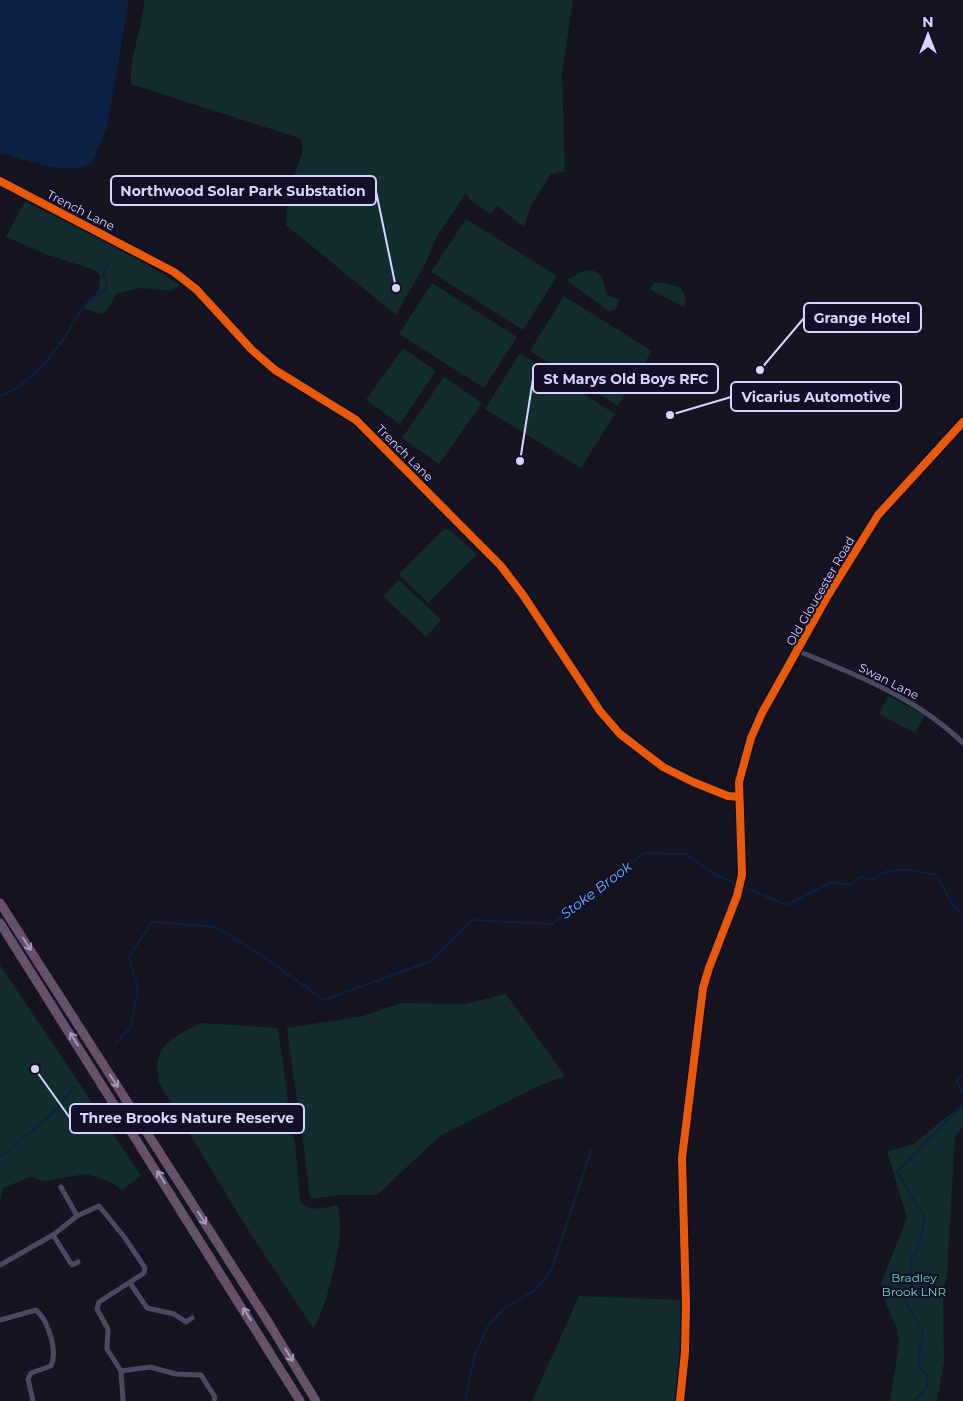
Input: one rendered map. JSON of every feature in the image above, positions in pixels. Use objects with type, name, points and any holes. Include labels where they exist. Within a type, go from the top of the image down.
[{"type":"highway","points":[[0,903],[270,1325],[316,1401]]},
{"type":"highway","points":[[0,923],[300,1401]]},
{"type":"main road","name":"Trench Lane","points":[[0,181],[174,272],[196,289],[252,350],[276,370],[356,420],[501,566],[523,595],[600,711],[620,734],[663,767],[702,786],[728,796],[739,797]]},
{"type":"main road","name":"Old Gloucester Road","points":[[680,1401],[685,1352],[686,1304],[682,1158],[704,988],[709,968],[737,896],[742,875],[739,782],[751,738],[762,713],[827,597],[878,514],[963,422]]},
{"type":"street","name":"Swan Lane","points":[[798,650],[853,674],[918,706],[942,723],[963,743]]},
{"type":"street","points":[[61,1187],[77,1216]]},
{"type":"street","points":[[0,1265],[53,1235],[77,1216],[99,1206],[125,1238],[145,1268],[144,1274],[99,1302],[98,1309],[108,1329],[107,1349],[121,1371],[123,1401]]},
{"type":"street","points":[[53,1235],[72,1265],[78,1262]]},
{"type":"street","points":[[130,1283],[147,1308],[174,1314],[186,1322],[192,1318]]},
{"type":"street","points":[[0,1320],[36,1310],[50,1333],[54,1360],[51,1366],[31,1373],[28,1379],[33,1401]]},
{"type":"street","points":[[121,1371],[150,1367],[176,1374],[201,1375],[215,1397],[214,1401]]},
{"type":"green space","points":[[144,0],[573,0],[562,74],[565,171],[551,174],[531,206],[524,227],[497,206],[491,214],[471,201],[466,193],[437,236],[425,264],[396,315],[286,225],[288,192],[302,154],[302,139],[131,84],[132,63]]},
{"type":"green space","points":[[25,201],[137,258],[180,285],[171,291],[141,288],[117,293],[109,308],[102,314],[83,308],[99,290],[100,276],[95,270],[45,254],[6,237]]},
{"type":"green space","points":[[466,219],[557,276],[523,330],[431,272]]},
{"type":"green space","points":[[585,270],[594,271],[602,277],[607,295],[620,300],[615,310],[609,311],[566,280]]},
{"type":"green space","points":[[432,283],[517,337],[484,388],[399,334]]},
{"type":"green space","points":[[654,283],[680,287],[686,297],[684,307],[651,290],[650,288]]},
{"type":"green space","points":[[564,296],[652,351],[618,406],[530,351]]},
{"type":"green space","points":[[403,348],[436,371],[400,424],[366,400]]},
{"type":"green space","points":[[520,353],[615,414],[581,468],[485,409]]},
{"type":"green space","points":[[444,377],[482,403],[439,464],[402,438]]},
{"type":"green space","points":[[448,529],[477,554],[428,603],[399,574],[443,530]]},
{"type":"green space","points":[[399,580],[441,620],[426,637],[383,596]]},
{"type":"green space","points":[[888,696],[925,715],[915,733],[879,714]]},
{"type":"green space","points":[[0,965],[141,1176],[122,1190],[109,1181],[86,1174],[44,1181],[30,1177],[3,1188],[0,1204]]},
{"type":"green space","points":[[506,994],[565,1076],[538,1086],[440,1136],[377,1195],[338,1195],[310,1199],[287,1028],[363,1016],[401,1003],[465,1004]]},
{"type":"green space","points":[[201,1023],[278,1028],[288,1100],[278,1114],[295,1140],[300,1200],[307,1207],[312,1208],[338,1205],[340,1222],[339,1241],[331,1282],[322,1310],[313,1328],[243,1222],[159,1083],[158,1059],[161,1051],[173,1039]]},
{"type":"green space","name":"Bradley Brook LNR","points":[[963,1104],[963,1127],[955,1137],[947,1274],[943,1295],[944,1362],[937,1401],[890,1401],[899,1343],[897,1329],[883,1297],[881,1283],[907,1218],[887,1151],[912,1145]]},
{"type":"green space","points":[[579,1296],[683,1300],[680,1401],[532,1401]]},
{"type":"water","points":[[0,0],[129,0],[107,127],[92,163],[81,167],[58,168],[0,153]]},
{"type":"waterway","points":[[0,396],[27,380],[43,365],[63,340],[85,305],[105,291],[107,282],[103,274],[107,265]]},
{"type":"waterway","name":"Stoke Brook","points":[[116,1043],[131,1027],[138,989],[129,957],[152,922],[216,927],[261,955],[324,1000],[431,961],[472,920],[552,924],[644,853],[685,854],[717,876],[737,884]]},
{"type":"waterway","name":"Stoke Brook","points":[[741,886],[787,905],[833,882],[851,885],[860,877],[873,880],[879,875],[894,870],[935,874],[953,905],[963,915]]},
{"type":"waterway","points":[[963,1077],[956,1078],[963,1095]]},
{"type":"waterway","points":[[0,1157],[50,1116],[75,1086]]},
{"type":"waterway","points":[[914,1401],[927,1387],[927,1376],[918,1363],[923,1331],[902,1296],[913,1286],[910,1261],[917,1250],[925,1218],[897,1172],[963,1104]]},
{"type":"waterway","points":[[465,1401],[475,1354],[489,1324],[506,1307],[534,1291],[551,1271],[591,1150]]},
{"type":"cycle path","points":[[0,181],[174,272],[196,289],[252,350],[275,370],[356,420],[501,566],[523,595],[600,711],[620,734],[663,767],[728,796],[739,797]]},
{"type":"cycle path","points":[[680,1401],[685,1352],[686,1305],[682,1158],[703,988],[737,896],[742,875],[739,782],[751,738],[762,713],[827,597],[878,515],[963,422]]},
{"type":"place","name":"Northwood Solar Park Substation","points":[[396,288]]},
{"type":"place","name":"Grange Hotel","points":[[760,370]]},
{"type":"place","name":"Vicarius Automotive","points":[[670,415]]},
{"type":"place","name":"St Marys Old Boys RFC","points":[[520,461]]},
{"type":"place","name":"Three Brooks Nature Reserve","points":[[35,1069]]}]
